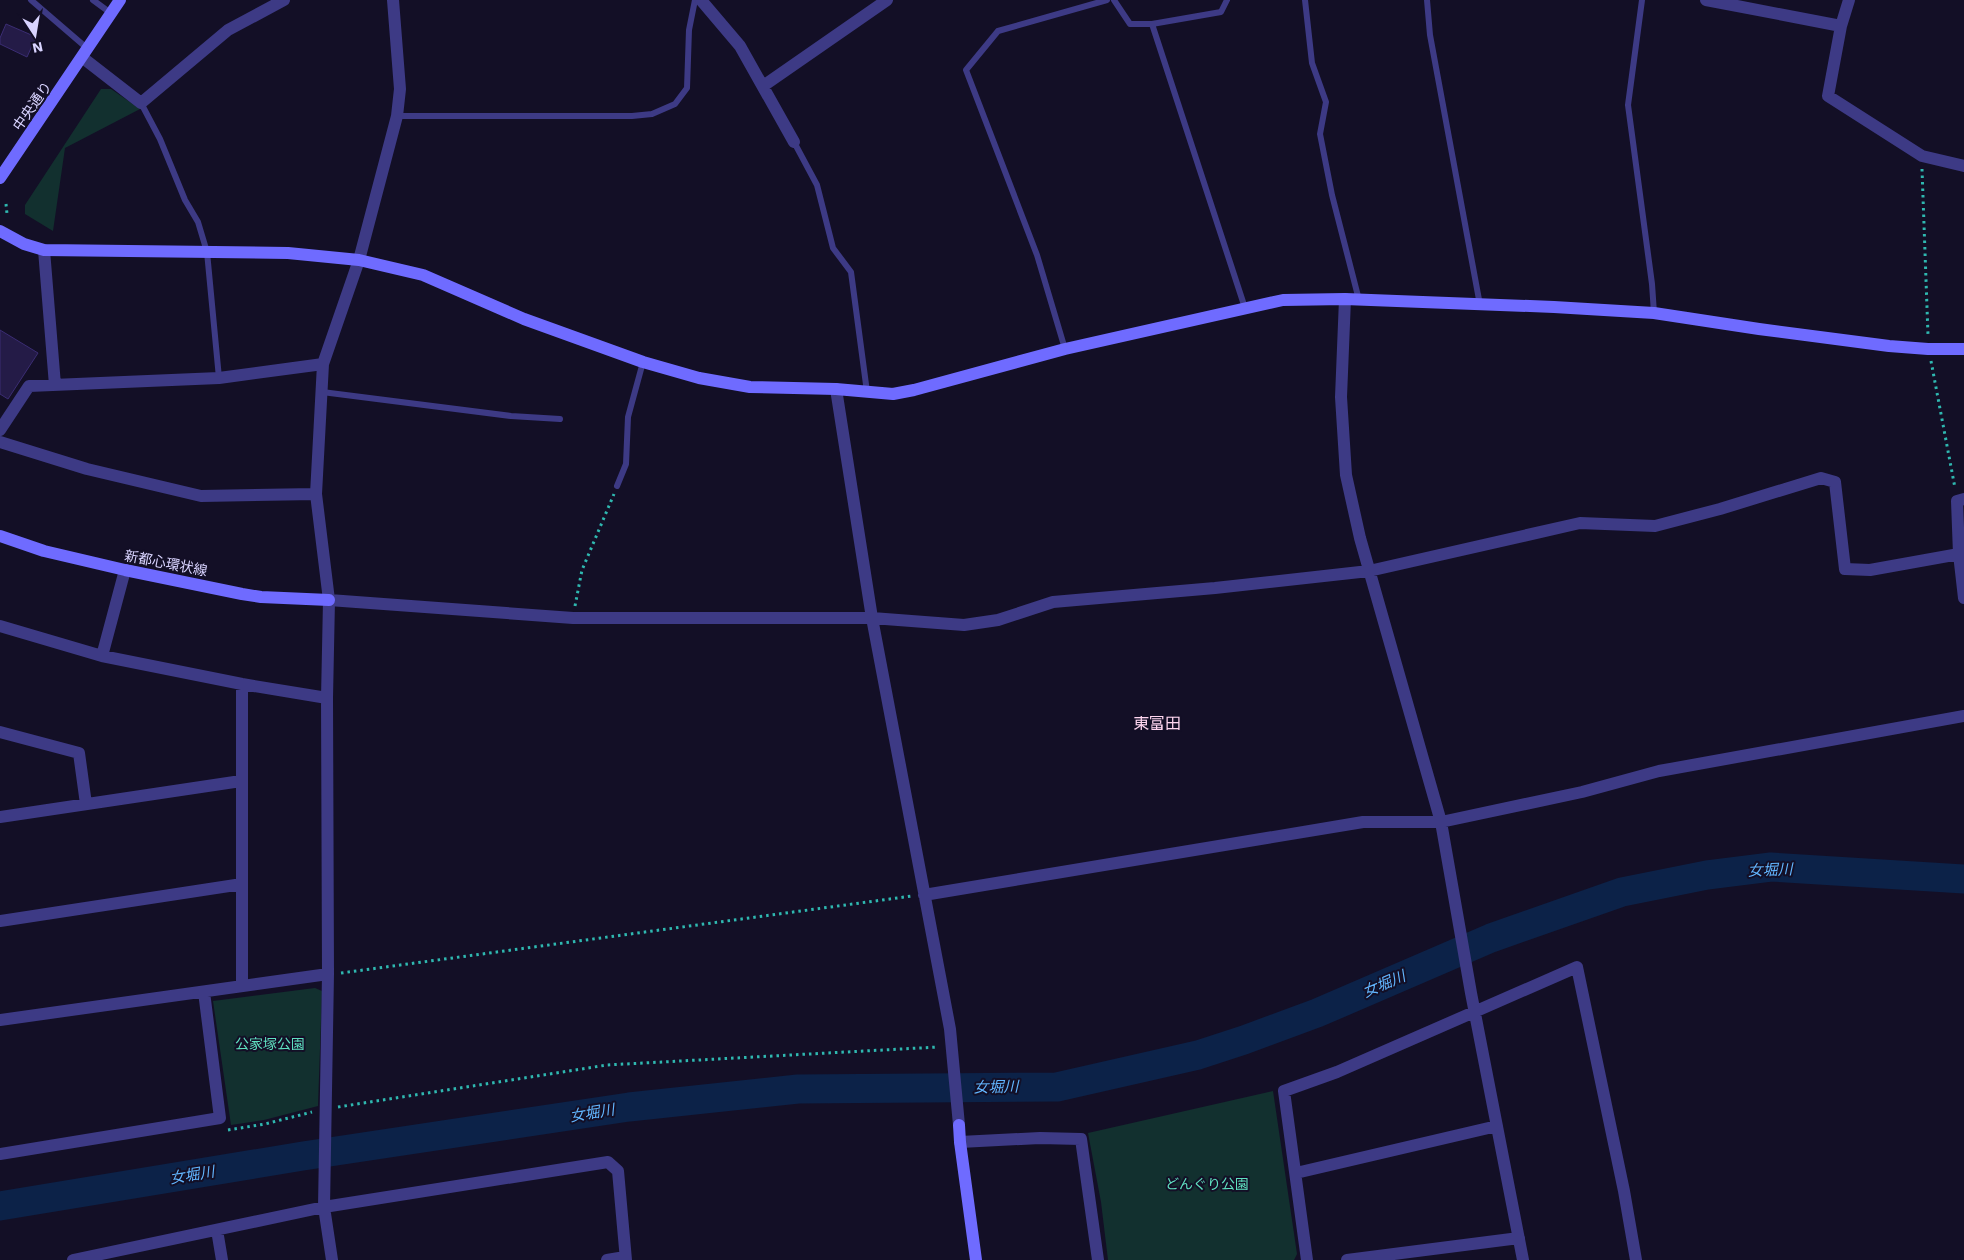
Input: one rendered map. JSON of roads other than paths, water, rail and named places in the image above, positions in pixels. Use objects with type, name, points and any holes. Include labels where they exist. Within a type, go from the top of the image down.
[{"type":"street","name":"中央通り","points":[[0,178],[120,0]]},
{"type":"street","points":[[86,53],[142,103],[228,30],[284,0]]},
{"type":"street","points":[[332,1260],[324,1207],[328,974],[327,698],[329,600],[316,494],[323,364],[359,260],[396,116],[400,89],[393,0]]},
{"type":"street","points":[[702,0],[740,46],[794,142]]},
{"type":"street","points":[[764,86],[887,0]]},
{"type":"street","points":[[1706,0],[1841,26]]},
{"type":"street","points":[[1849,0],[1841,26],[1828,96],[1922,156],[1964,166]]},
{"type":"street","points":[[0,231],[24,244],[44,250],[288,253],[359,260],[423,275],[524,319],[643,362],[699,378],[750,387],[836,389],[893,394],[1065,349],[1283,300],[1346,299],[1654,313],[1768,330],[1928,350],[1964,349]]},
{"type":"street","points":[[44,250],[54,385]]},
{"type":"street","points":[[1346,299],[1341,397],[1346,474],[1369,571],[1441,822],[1471,993],[1523,1260]]},
{"type":"street","points":[[0,430],[29,386],[219,378],[323,364]]},
{"type":"street","points":[[836,389],[872,618],[950,1029],[960,1142],[976,1260]]},
{"type":"street","points":[[0,442],[87,470],[200,496],[316,494]]},
{"type":"street","points":[[329,600],[573,618],[872,618],[964,625],[998,620],[1053,602],[1215,588],[1369,571],[1580,523],[1655,526],[1720,509],[1821,478],[1835,482],[1845,569],[1870,570],[1959,554]]},
{"type":"street","points":[[1961,500],[1959,554],[1964,598]]},
{"type":"street","name":"新都心環状線","points":[[0,536],[44,551],[125,570],[262,597],[329,600]]},
{"type":"street","points":[[102,656],[125,570]]},
{"type":"street","points":[[0,626],[102,656],[242,684],[327,698]]},
{"type":"street","points":[[242,684],[242,986]]},
{"type":"street","points":[[924,895],[1363,822],[1441,822],[1582,792],[1659,770],[1964,716]]},
{"type":"street","points":[[0,732],[79,753],[86,804]]},
{"type":"street","points":[[0,817],[242,781]]},
{"type":"street","points":[[0,920],[242,884]]},
{"type":"street","points":[[1307,1260],[1284,1091],[1337,1072],[1577,967],[1624,1191],[1636,1260]]},
{"type":"street","points":[[0,1020],[328,974]]},
{"type":"street","points":[[0,1154],[220,1118],[204,992]]},
{"type":"street","points":[[1296,1173],[1497,1126]]},
{"type":"street","points":[[960,1142],[1081,1138],[1098,1260]]},
{"type":"street","points":[[73,1260],[107,1257],[216,1230],[324,1207],[608,1162],[618,1171],[626,1258],[606,1260]]},
{"type":"street","points":[[216,1230],[222,1260]]},
{"type":"street","points":[[1347,1260],[1519,1238]]},
{"type":"lane","points":[[31,0],[86,53]]},
{"type":"lane","points":[[93,0],[112,14]]},
{"type":"lane","points":[[396,116],[632,116],[652,114],[675,104],[688,88],[689,30],[695,0]]},
{"type":"lane","points":[[1065,349],[1037,255],[966,70],[998,31],[1107,0]]},
{"type":"lane","points":[[1114,0],[1130,24],[1152,24],[1220,12],[1227,0]]},
{"type":"lane","points":[[1306,0],[1312,63],[1326,102],[1320,134],[1332,194],[1359,300]]},
{"type":"lane","points":[[1427,0],[1432,44],[1480,305]]},
{"type":"lane","points":[[1642,0],[1628,105],[1652,284],[1654,313]]},
{"type":"lane","points":[[1152,24],[1245,308]]},
{"type":"lane","points":[[142,103],[160,139],[185,200],[198,222],[207,252],[219,378]]},
{"type":"lane","points":[[794,142],[817,185],[833,248],[851,272],[867,392]]},
{"type":"lane","points":[[617,486],[626,464],[628,417],[643,362]]},
{"type":"lane","points":[[322,392],[511,416],[560,419]]},
{"type":"waterway","name":"女堀川","points":[[0,1206],[303,1156],[629,1107],[798,1089],[1057,1087],[1198,1055],[1244,1040],[1317,1013],[1491,938],[1622,892],[1707,875],[1771,867],[1964,879]]},
{"type":"district","name":"東富田","points":[[1157,723]]},
{"type":"park label","name":"公家塚公園","points":[[270,1044]]},
{"type":"park label","name":"どんぐり公園","points":[[1207,1184]]}]
